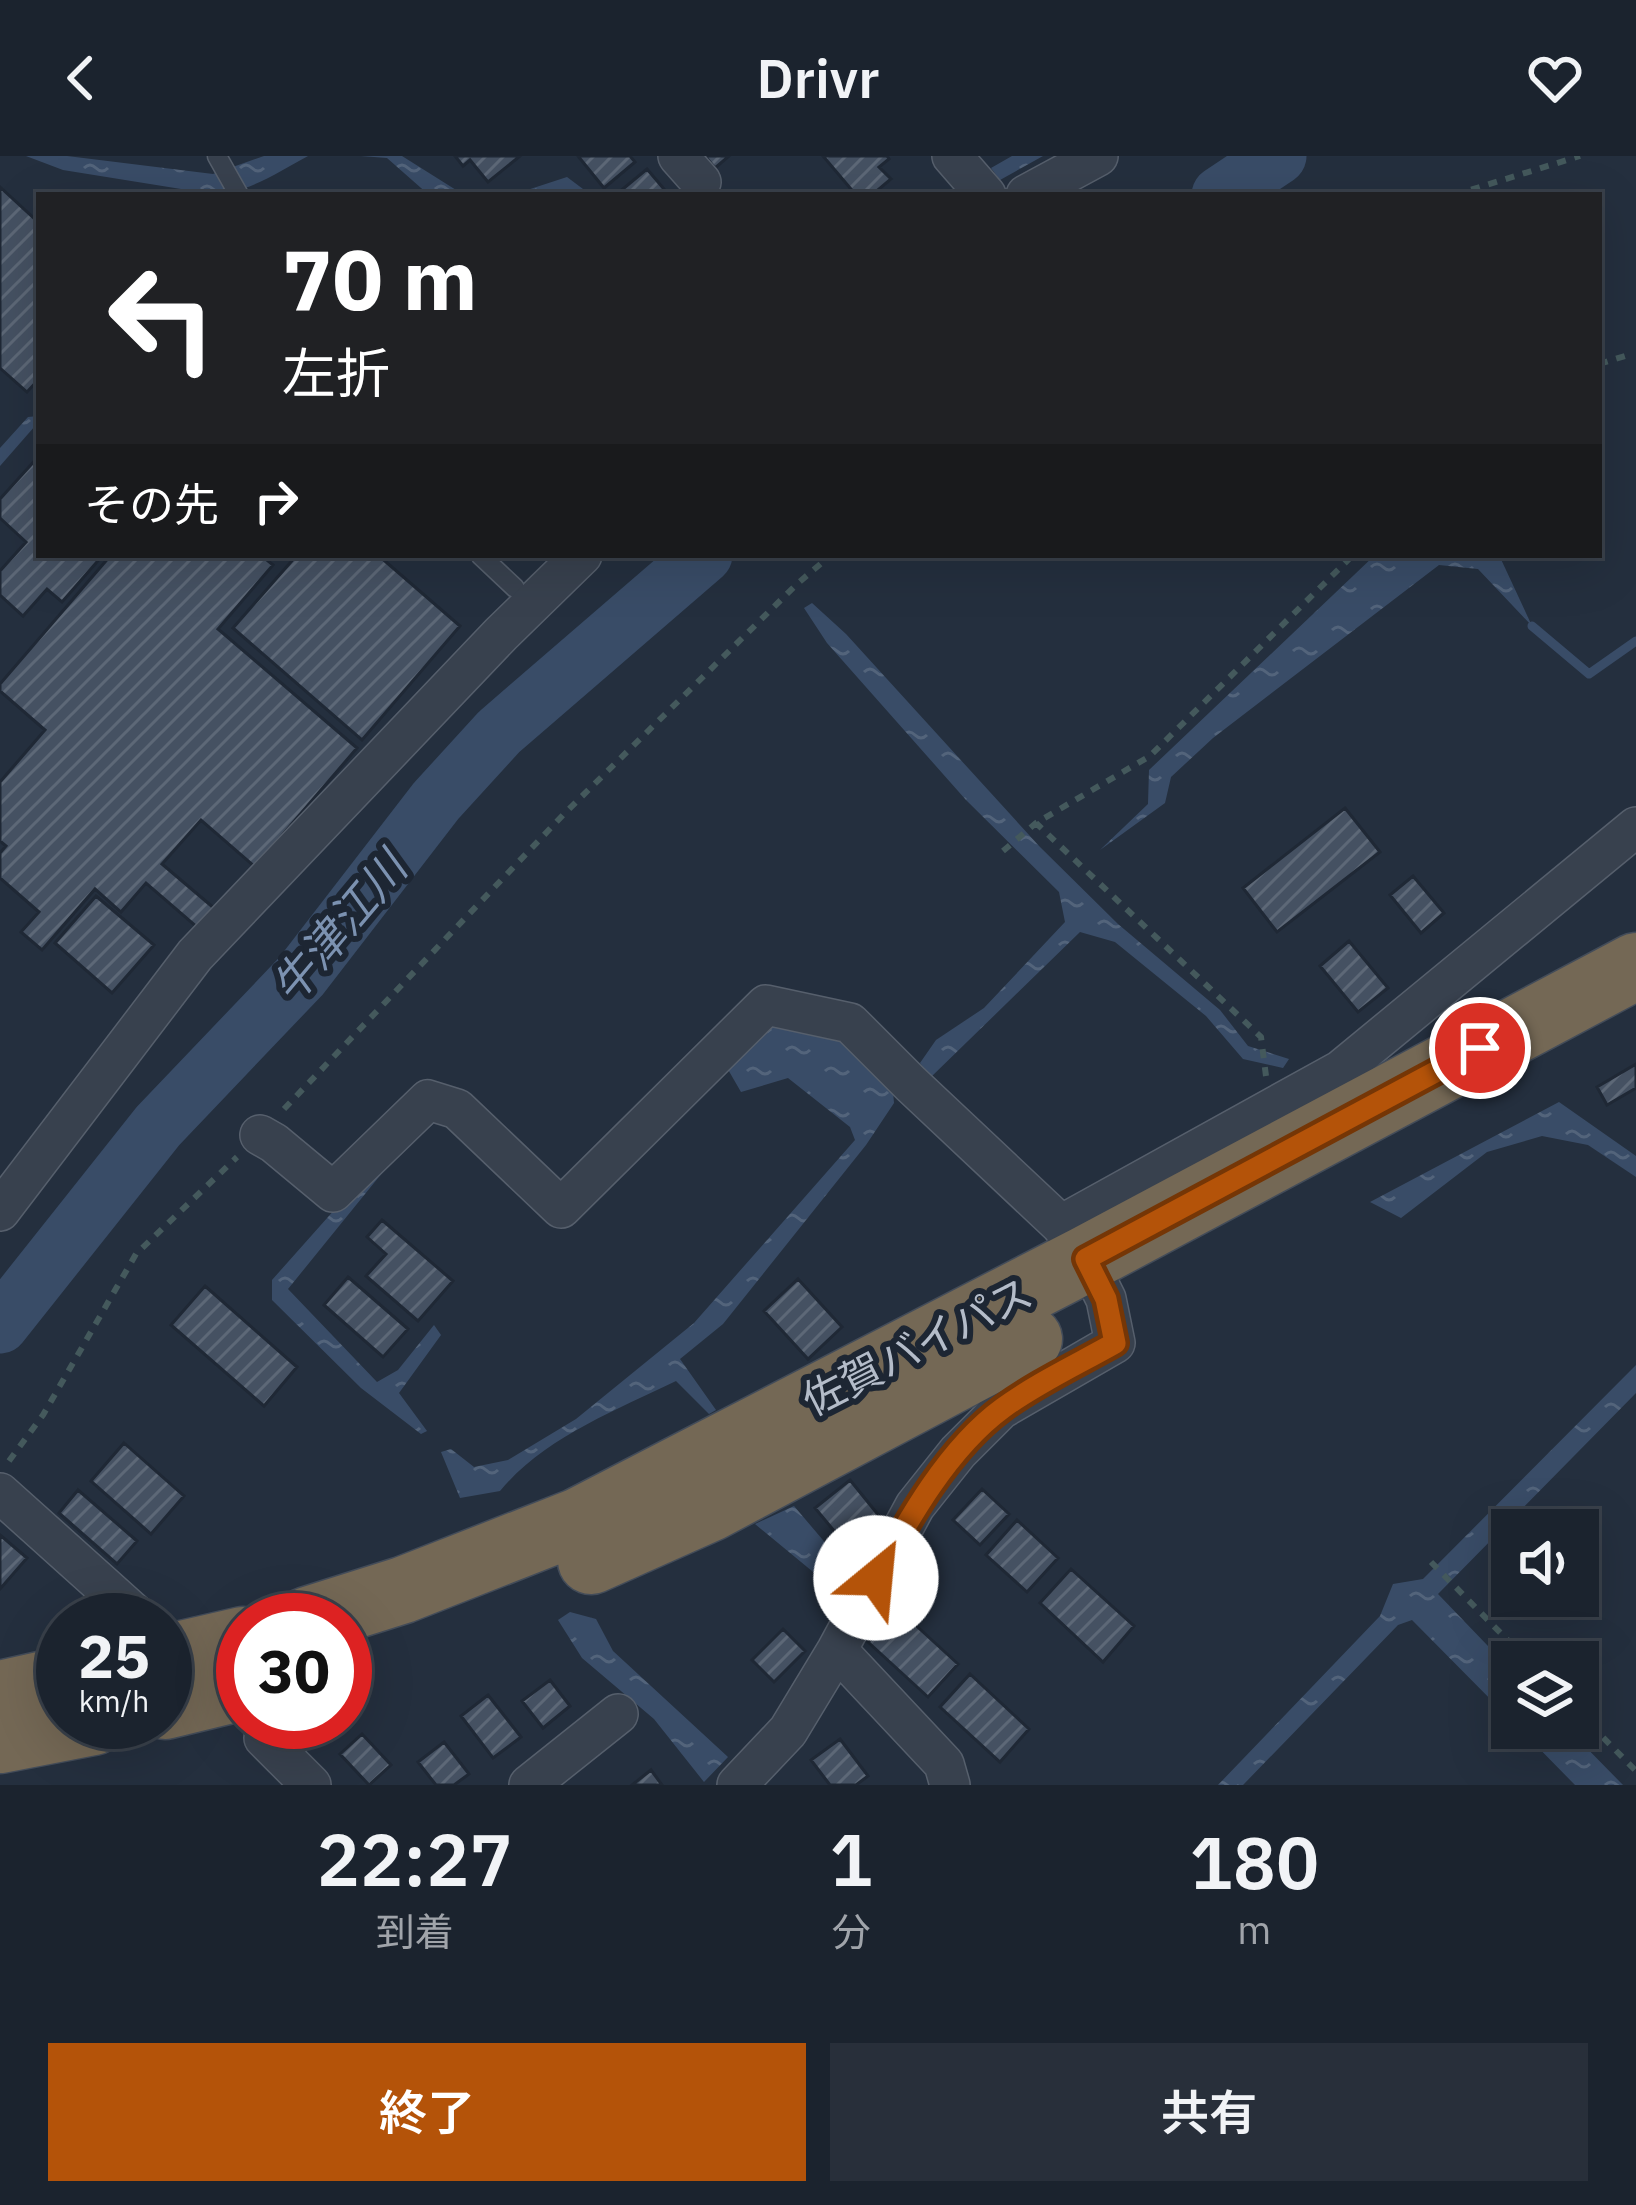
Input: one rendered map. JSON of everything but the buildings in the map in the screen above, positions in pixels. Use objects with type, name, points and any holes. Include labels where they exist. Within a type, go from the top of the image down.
[{"type":"highway","name":"佐賀バイパス","points":[[372,1600],[580,1521],[1084,1261],[1636,966]]},
{"type":"highway","name":"佐賀バイパス","points":[[372,1647],[501,1601],[710,1508],[1084,1261],[1636,1016]]},
{"type":"highway","points":[[0,1694],[36,1687]]},
{"type":"highway","points":[[0,1740],[36,1733]]},
{"type":"street","points":[[1032,192],[1098,156]]},
{"type":"street","points":[[0,1211],[195,955],[579,558]]},
{"type":"street","points":[[1084,1261],[1341,1070],[1636,827]]},
{"type":"street","points":[[260,1135],[333,1192],[428,1100],[457,1109],[561,1208],[766,1005],[850,1023],[1084,1261],[1115,1343],[1001,1409],[958,1452],[916,1506],[788,1731],[736,1785]]},
{"type":"street","points":[[1414,1010],[1441,1069]]},
{"type":"street","points":[[0,1493],[104,1593]]},
{"type":"street","points":[[837,1650],[944,1764],[950,1785]]},
{"type":"street","points":[[529,1785],[618,1714]]},
{"type":"street","points":[[282,1749],[311,1785]]},
{"type":"lane","points":[[220,160],[236,192]]},
{"type":"lane","points":[[483,558],[515,588]]},
{"type":"path","points":[[1464,192],[1580,156]]},
{"type":"path","points":[[1602,363],[1625,356]]},
{"type":"path","points":[[0,1473],[44,1415],[136,1254],[260,1135],[579,799],[827,558]]},
{"type":"path","points":[[1003,851],[1036,824],[1150,756],[1350,558]]},
{"type":"path","points":[[1036,824],[1261,1036],[1266,1077]]},
{"type":"path","points":[[1430,1562],[1508,1641]]},
{"type":"path","points":[[1599,1733],[1636,1771]]},
{"type":"water","points":[[26,156],[67,156],[213,174],[264,156],[308,156],[228,192],[200,192],[63,170]]},
{"type":"water","points":[[361,156],[402,156],[459,192],[426,192],[387,158]]},
{"type":"water","points":[[1012,156],[1043,156],[1000,180],[991,168]]},
{"type":"water","points":[[567,177],[587,192],[521,192]]},
{"type":"water","points":[[36,416],[36,426],[0,466],[0,448],[28,417]]},
{"type":"water","points":[[1372,558],[1500,558],[1532,626],[1478,569],[1439,565],[1213,738],[1171,777],[1165,803],[1100,850],[1148,804],[1149,770]]},
{"type":"water","points":[[812,603],[846,634],[1040,847],[1118,924],[1220,1010],[1248,1046],[1289,1059],[1283,1068],[1243,1059],[1206,1016],[1115,942],[1080,932],[931,1077],[920,1063],[936,1040],[984,1008],[1065,922],[1059,892],[966,800],[827,643],[804,608]]},
{"type":"water","points":[[778,1021],[845,1037],[893,1092],[894,1103],[723,1324],[680,1359],[716,1410],[709,1414],[676,1381],[559,1441],[500,1491],[460,1498],[441,1452],[451,1449],[474,1467],[508,1460],[576,1419],[694,1323],[855,1140],[850,1127],[788,1078],[741,1092],[726,1066],[756,1034]]},
{"type":"water","points":[[1559,1102],[1636,1156],[1636,1177],[1588,1145],[1542,1136],[1487,1152],[1401,1218],[1370,1202]]},
{"type":"water","points":[[432,1114],[438,1120],[395,1157],[288,1289],[377,1382],[398,1370],[434,1325],[441,1335],[399,1393],[427,1431],[421,1434],[361,1388],[272,1300],[272,1280],[392,1145]]},
{"type":"water","points":[[1636,1365],[1636,1393],[1522,1509],[1493,1509]]},
{"type":"water","points":[[794,1506],[856,1579],[841,1595],[755,1524]]},
{"type":"water","points":[[1491,1511],[1491,1540],[1438,1594],[1491,1649],[1491,1700],[1412,1620],[1398,1625],[1243,1785],[1218,1785],[1380,1616],[1393,1584],[1423,1579]]},
{"type":"water","points":[[570,1612],[596,1619],[613,1651],[728,1757],[704,1782],[654,1719],[582,1658],[558,1620]]},
{"type":"water","points":[[1540,1749],[1588,1749],[1623,1785],[1575,1785]]},
{"type":"waterway","name":"牛津江川","points":[[1224,192],[1278,156]]},
{"type":"waterway","name":"牛津江川","points":[[0,1325],[158,1126],[301,976],[436,801],[499,732],[701,558]]},
{"type":"waterway","points":[[1532,626],[1589,674],[1636,641]]},
{"type":"route","points":[[876,1578],[916,1506],[958,1452],[1001,1409],[1115,1343],[1106,1299],[1086,1259],[1480,1048]]}]
